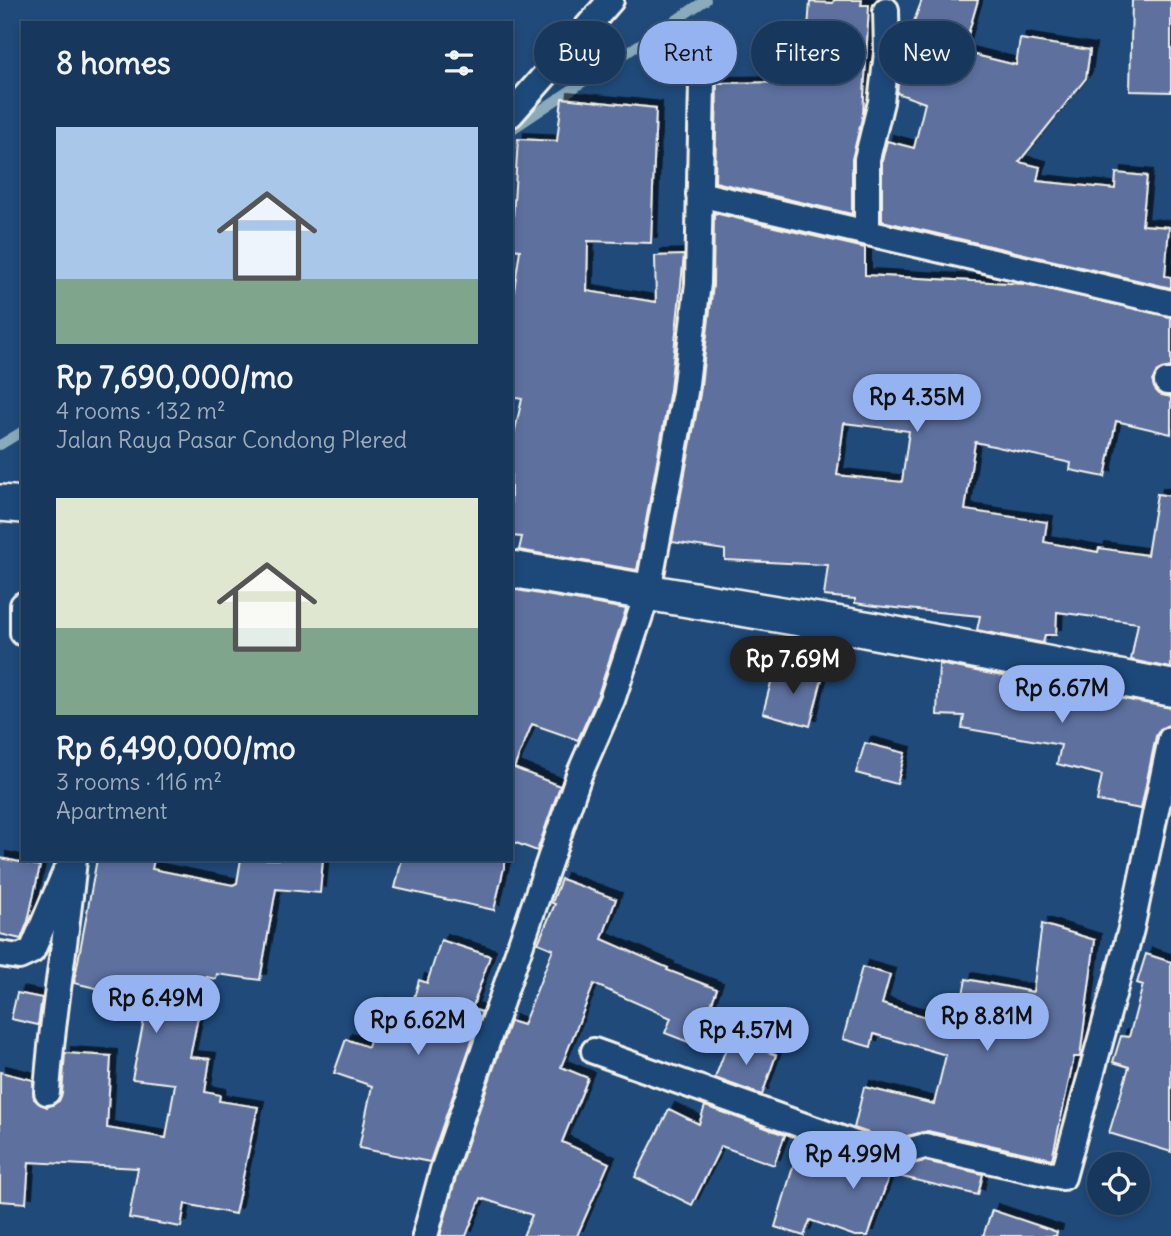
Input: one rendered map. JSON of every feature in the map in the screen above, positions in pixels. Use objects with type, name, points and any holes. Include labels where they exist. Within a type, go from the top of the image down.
[{"type":"street","points":[[513,112],[611,0]]},
{"type":"street","points":[[867,232],[867,159],[881,102],[887,52],[886,10]]},
{"type":"street","points":[[425,1236],[443,1170],[566,814],[612,701],[648,592],[685,392],[698,283],[702,84]]},
{"type":"street","points":[[699,194],[1171,303]]},
{"type":"street","points":[[0,503],[21,505]]},
{"type":"street","points":[[513,569],[1171,688]]},
{"type":"street","points":[[594,1051],[889,1156],[925,1146],[1063,1177],[1131,929],[1171,739]]},
{"type":"street","points":[[0,954],[19,957],[32,951],[71,861]]},
{"type":"street","points":[[47,1092],[50,1042],[66,950],[72,861]]},
{"type":"building","points":[[834,0],[862,0],[861,5],[869,5],[865,78],[865,21],[809,21],[810,2],[833,3]]},
{"type":"building","points":[[922,0],[978,0],[972,21],[914,21]]},
{"type":"building","points":[[1132,0],[1171,0],[1171,92],[1130,91]]},
{"type":"building","points":[[1020,39],[1090,50],[1086,78],[1019,162],[1040,167],[1037,181],[1115,189],[1116,173],[1147,176],[1142,225],[1169,227],[1165,276],[1171,277],[1171,288],[882,221],[882,161],[887,141],[914,148],[925,103],[897,93],[898,84],[975,84],[975,55],[1016,65]]},
{"type":"building","points":[[717,84],[865,84],[863,114],[852,159],[852,214],[715,182]]},
{"type":"building","points":[[562,98],[656,108],[651,243],[588,241],[587,291],[656,302],[655,256],[684,255],[670,390],[637,570],[519,550],[522,537],[513,536],[513,439],[522,399],[513,397],[513,297],[520,250],[513,249],[518,139],[557,141]]},
{"type":"building","points":[[714,213],[865,248],[865,275],[1025,284],[1171,317],[1171,367],[1159,370],[1152,381],[1159,394],[1171,397],[1171,434],[1116,421],[1105,477],[1070,470],[1071,463],[975,442],[965,510],[1047,522],[1044,542],[1098,552],[1099,548],[1147,555],[1157,494],[1171,496],[1171,668],[1131,660],[1138,623],[1057,612],[1056,635],[1045,635],[1043,643],[977,630],[980,616],[875,606],[855,603],[855,599],[824,596],[828,565],[725,560],[725,550],[672,542],[700,394],[713,285]],"holes":[[[844,423],[909,431],[902,482],[837,475]]]},
{"type":"building","points":[[513,589],[626,609],[598,695],[578,740],[532,724],[514,768],[560,786],[537,851],[513,842]]},
{"type":"building","points":[[939,664],[1171,708],[1171,725],[1160,729],[1156,736],[1141,809],[1097,801],[1102,775],[1057,764],[1061,745],[962,728],[964,716],[937,715]]},
{"type":"building","points":[[775,667],[822,679],[810,726],[763,713]]},
{"type":"building","points":[[865,743],[905,753],[897,784],[856,773]]},
{"type":"building","points":[[0,858],[40,866],[28,921],[21,939],[0,934]]},
{"type":"building","points":[[97,861],[154,861],[152,869],[233,885],[237,883],[241,861],[323,861],[320,893],[276,889],[260,980],[217,974],[216,979],[206,977],[190,1057],[210,1059],[205,1092],[220,1095],[219,1101],[258,1107],[235,1214],[185,1204],[181,1227],[129,1218],[138,1168],[29,1162],[26,1203],[0,1201],[0,1072],[33,1080],[34,1099],[47,1107],[59,1101],[62,1094],[65,1053],[111,1056],[107,1128],[166,1138],[175,1084],[132,1079],[148,1000],[74,983]]},
{"type":"building","points":[[402,861],[506,861],[494,910],[395,888]]},
{"type":"building","points":[[561,879],[616,899],[602,939],[668,968],[667,970],[717,989],[696,1045],[665,1033],[671,1018],[594,984],[561,1067],[588,1078],[562,1142],[609,1163],[577,1236],[523,1236],[532,1215],[481,1198],[466,1236],[440,1236],[457,1174],[510,1021],[523,1025],[553,949],[538,943],[555,904],[552,903]]},
{"type":"building","points":[[1042,924],[1095,940],[1080,1057],[1074,1057],[1052,1159],[928,1131],[890,1140],[854,1128],[864,1087],[934,1104],[946,1055],[874,1034],[871,1047],[843,1039],[862,967],[890,975],[882,1004],[957,1026],[966,979],[1033,992]]},
{"type":"building","points":[[441,940],[490,956],[472,1009],[482,1012],[430,1162],[359,1148],[372,1086],[334,1073],[346,1039],[368,1047],[381,1004],[410,1012],[419,980],[427,983]]},
{"type":"building","points":[[1146,954],[1171,962],[1171,1152],[1109,1133],[1129,1067],[1113,1062],[1121,1036],[1129,1037],[1143,985],[1137,983]]},
{"type":"building","points":[[17,993],[42,998],[38,1025],[11,1019]]},
{"type":"building","points":[[730,1038],[776,1055],[762,1095],[715,1078]]},
{"type":"building","points":[[705,1106],[785,1135],[774,1165],[721,1146],[692,1205],[635,1177],[669,1109],[699,1124]]},
{"type":"building","points":[[798,1150],[845,1163],[847,1157],[885,1170],[925,1161],[983,1174],[978,1195],[890,1174],[868,1236],[855,1236],[810,1220],[804,1236],[775,1227]]},
{"type":"building","points":[[992,1210],[1057,1232],[1056,1236],[983,1236]]},
{"type":"waterway","points":[[513,129],[706,0]]},
{"type":"waterway","points":[[0,445],[21,432]]}]
